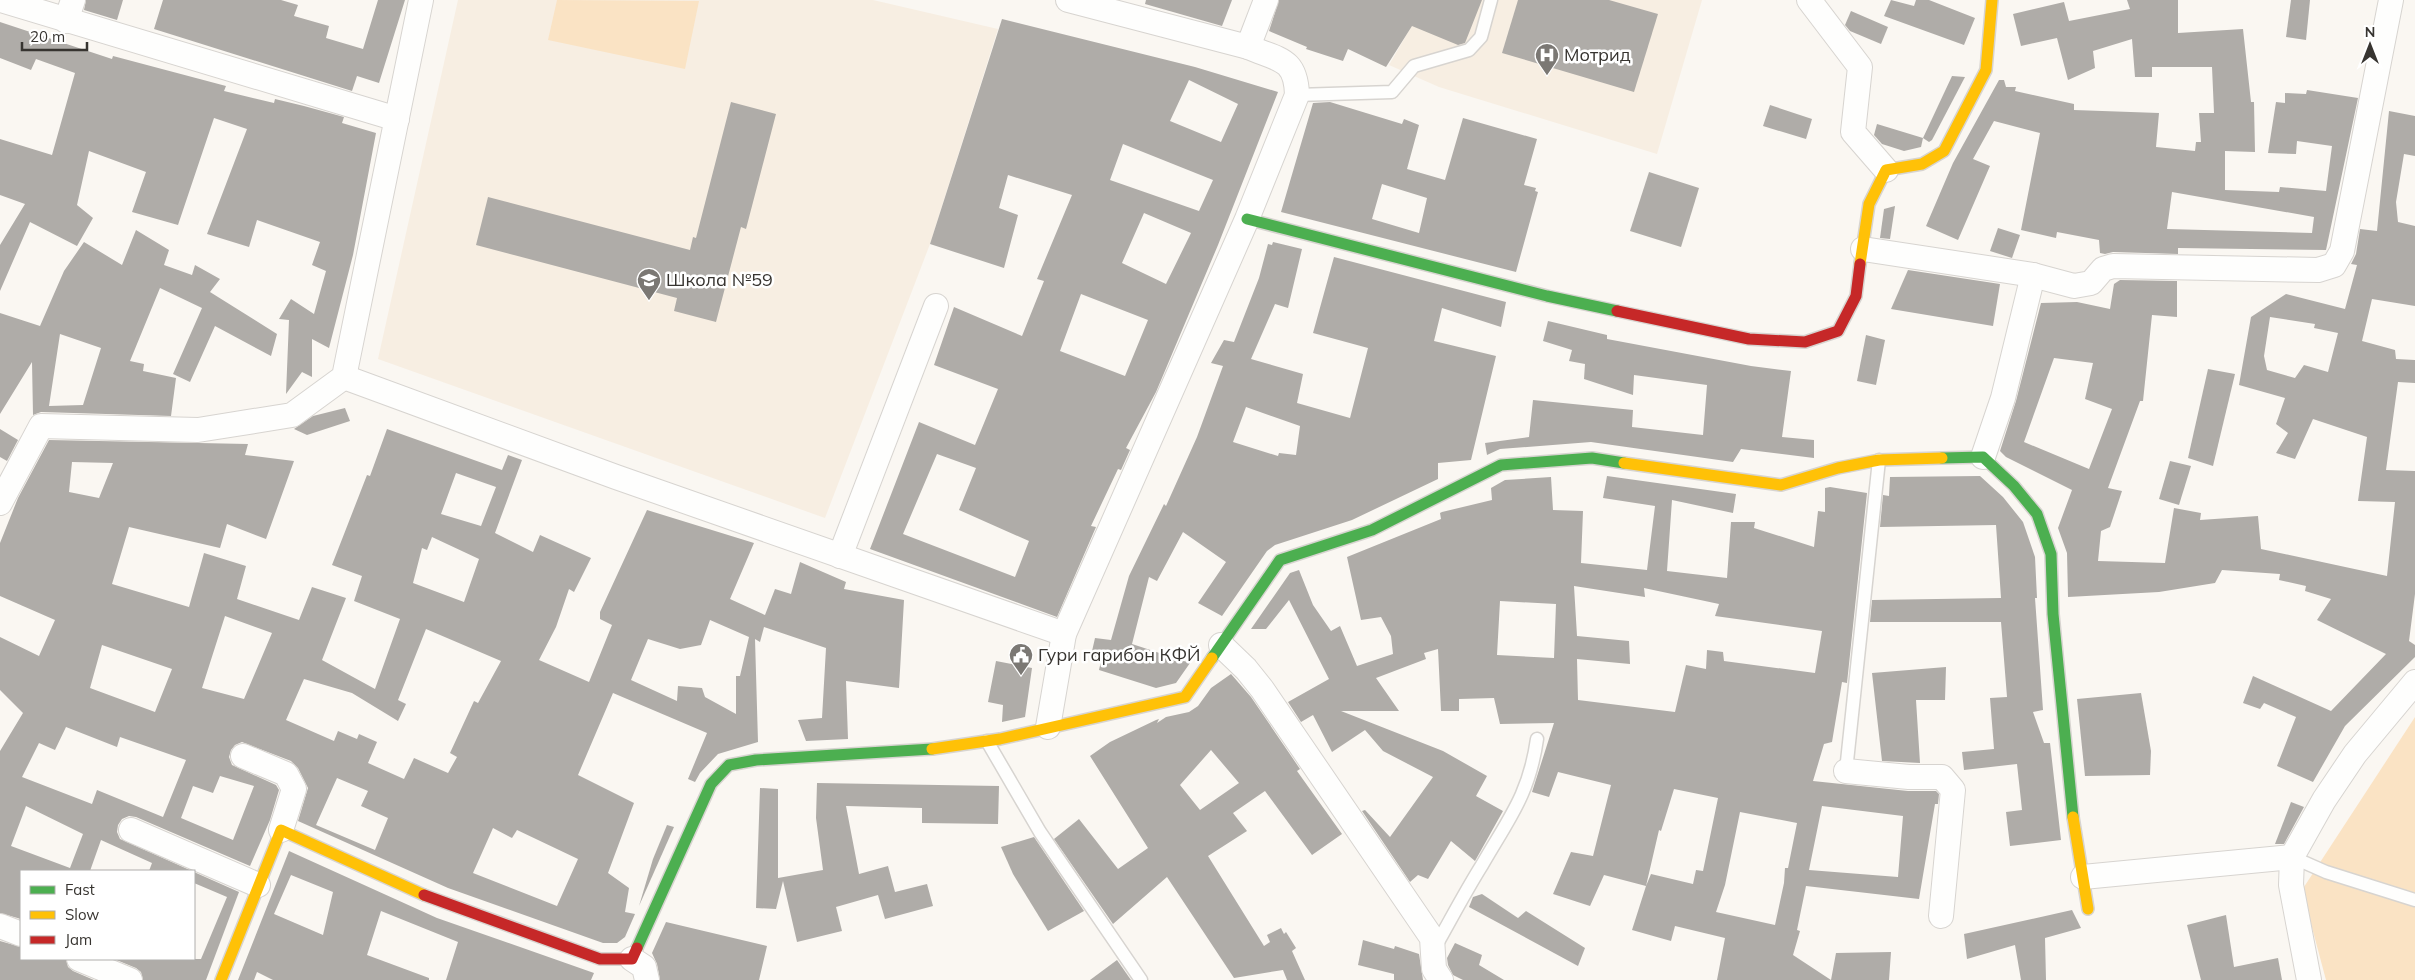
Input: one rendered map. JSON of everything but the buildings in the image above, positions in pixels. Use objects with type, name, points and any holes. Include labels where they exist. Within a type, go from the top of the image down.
[{"type":"street","points":[[1,0],[70,11],[397,119]]},
{"type":"street","points":[[0,503],[8,467],[41,426],[198,430],[292,415],[344,377],[421,0]]},
{"type":"street","points":[[1048,727],[1064,634],[1247,219],[1297,95],[1297,76],[1288,64],[1248,47],[1068,0]]},
{"type":"street","points":[[1248,47],[1266,0]]},
{"type":"street","points":[[1809,0],[1860,67],[1853,132],[1886,170]]},
{"type":"street","points":[[1886,170],[1922,164],[1944,151],[1986,70],[1992,0]]},
{"type":"street","points":[[1863,249],[2033,274],[2074,286],[2091,283],[2103,269],[2113,266],[2318,270],[2334,266],[2342,251],[2391,0]]},
{"type":"street","points":[[1247,219],[1556,298],[1749,339],[1805,342],[1838,331],[1856,296],[1869,204],[1886,170]]},
{"type":"street","points":[[1983,457],[2003,398],[2033,274]]},
{"type":"street","points":[[840,556],[936,306]]},
{"type":"street","points":[[344,377],[616,477],[1064,634]]},
{"type":"street","points":[[632,958],[711,784],[729,765],[765,759],[930,749],[987,740],[1185,698],[1280,560],[1372,530],[1501,465],[1592,458],[1781,484],[1838,468],[1879,460],[1983,457],[2014,486],[2037,514],[2051,554],[2053,614],[2069,780],[2088,909]]},
{"type":"street","points":[[1220,645],[1246,669],[1262,689],[1432,938],[1434,969],[1441,980]]},
{"type":"street","points":[[2309,980],[2291,885],[2292,857],[2324,800],[2355,754],[2415,682]]},
{"type":"street","points":[[221,980],[280,830],[294,789],[286,774],[243,756]]},
{"type":"street","points":[[1846,771],[1908,777],[1942,777],[1953,790],[1941,916]]},
{"type":"street","points":[[131,830],[258,885]]},
{"type":"street","points":[[280,830],[442,903],[600,958],[632,958],[644,967],[647,980]]},
{"type":"street","points":[[2083,877],[2292,857]]},
{"type":"street","points":[[0,926],[20,934]]},
{"type":"street","points":[[81,960],[130,980]]},
{"type":"lane","points":[[1297,95],[1392,92],[1414,66],[1469,50],[1481,37],[1491,0]]},
{"type":"lane","points":[[1846,771],[1879,460]]},
{"type":"lane","points":[[1433,951],[1481,865],[1517,810],[1524,794],[1537,739]]},
{"type":"lane","points":[[987,740],[1040,832],[1141,980]]},
{"type":"lane","points":[[2292,857],[2326,872],[2415,900]]},
{"type":"shaded area","name":"Школа №59","points":[[458,0],[873,0],[998,29],[930,244],[825,518],[378,359]]},
{"type":"shaded area","points":[[557,0],[699,1],[685,69],[548,40]]},
{"type":"shaded area","name":"Мотрид","points":[[1448,0],[1702,0],[1657,154],[1439,87],[1389,65],[1422,8]]},
{"type":"shaded area","points":[[2415,717],[2415,980],[2326,980],[2302,890]]},
{"type":"traffic: fast","points":[[1247,219],[1547,296],[1617,311]]},
{"type":"traffic: fast","points":[[1942,458],[1983,457],[2014,486],[2037,514],[2051,554],[2053,614],[2073,817]]},
{"type":"traffic: fast","points":[[1212,658],[1280,560],[1372,530],[1501,465],[1592,458],[1624,463]]},
{"type":"traffic: fast","points":[[637,948],[711,784],[729,765],[756,760],[932,749]]},
{"type":"traffic: slow","points":[[1860,264],[1869,204],[1886,170],[1922,164],[1944,151],[1986,70],[1992,0]]},
{"type":"traffic: slow","points":[[1624,463],[1781,485],[1838,468],[1879,460],[1942,458]]},
{"type":"traffic: slow","points":[[932,749],[1000,739],[1185,697],[1212,658]]},
{"type":"traffic: slow","points":[[2073,817],[2088,909]]},
{"type":"traffic: slow","points":[[221,980],[281,830],[424,895]]},
{"type":"traffic: jam","points":[[1617,311],[1749,339],[1805,342],[1838,331],[1856,296],[1860,264]]},
{"type":"traffic: jam","points":[[424,895],[600,959],[632,959],[637,948]]},
{"type":"place","name":"Мотрид","points":[[1547,76]]},
{"type":"place","name":"Школа №59","points":[[649,301]]},
{"type":"place","name":"Гури гарибон КФЙ","points":[[1021,676]]}]
